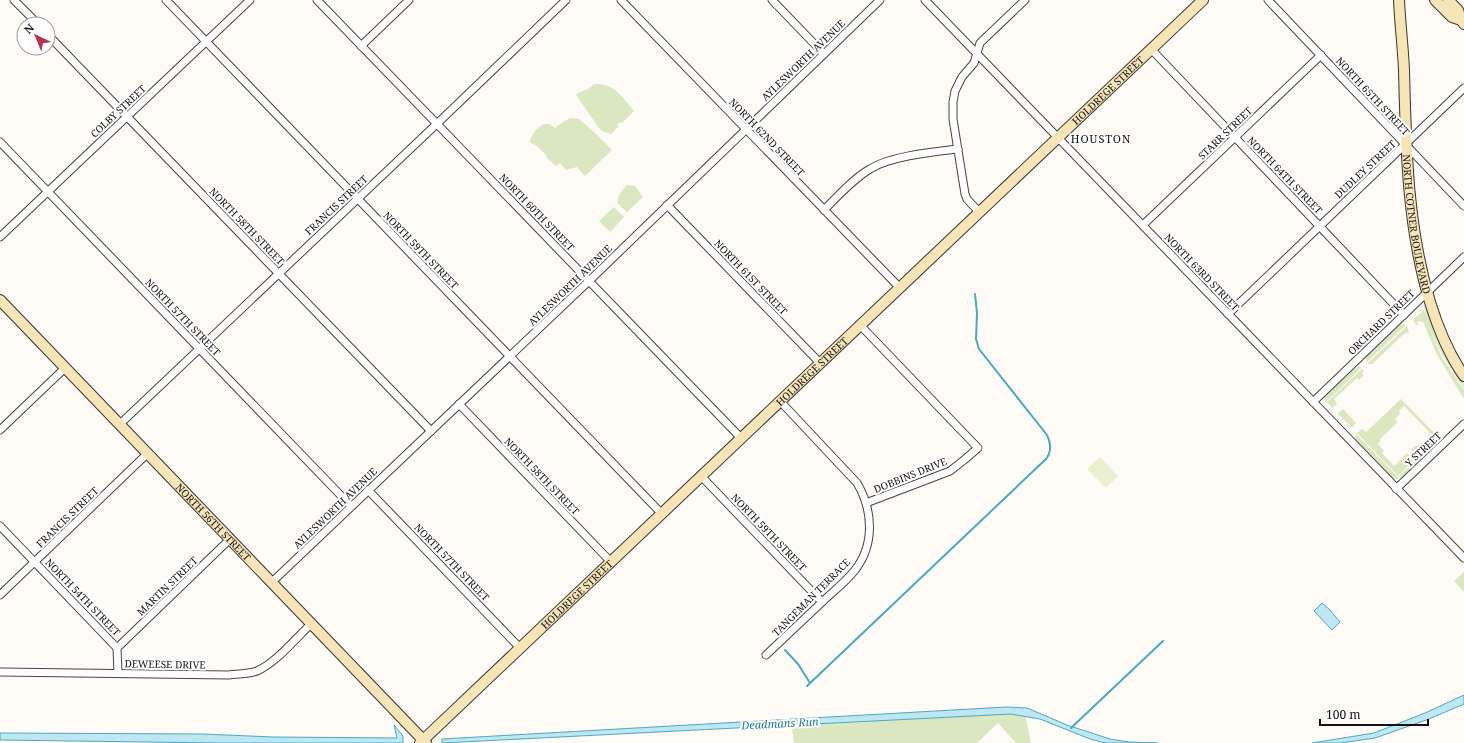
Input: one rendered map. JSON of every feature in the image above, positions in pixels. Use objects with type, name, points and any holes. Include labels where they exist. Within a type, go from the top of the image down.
[{"type":"main road","name":"HOLDREGE STREET","points":[[423,742],[520,648],[1203,0]]},
{"type":"main road","name":"NORTH COTNER BOULEVARD","points":[[1399,0],[1404,65]]},
{"type":"main road","name":"NORTH COTNER BOULEVARD","points":[[1406,0],[1404,65],[1405,145],[1412,224],[1427,292],[1446,345],[1464,376]]},
{"type":"main road","points":[[1436,0],[1452,17],[1462,22]]},
{"type":"main road","points":[[1448,0],[1458,10],[1462,22]]},
{"type":"main road","name":"NORTH 56TH STREET","points":[[0,300],[312,623],[423,742]]},
{"type":"street","points":[[14,0],[30,16]]},
{"type":"street","name":"NORTH 59TH STREET","points":[[166,0],[662,514]]},
{"type":"street","name":"COLBY STREET","points":[[0,237],[250,0]]},
{"type":"street","name":"NORTH 60TH STREET","points":[[317,0],[742,438]]},
{"type":"street","points":[[361,46],[409,0]]},
{"type":"street","name":"FRANCIS STREET","points":[[120,424],[566,0]]},
{"type":"street","name":"NORTH 62ND STREET","points":[[621,0],[900,288]]},
{"type":"street","points":[[772,0],[824,54]]},
{"type":"street","name":"AYLESWORTH AVENUE","points":[[272,582],[589,281],[880,0]]},
{"type":"street","name":"NORTH 63RD STREET","points":[[925,0],[1464,558]]},
{"type":"street","points":[[980,212],[966,196],[952,119],[954,98],[958,84],[974,63],[980,43],[1025,0]]},
{"type":"street","name":"NORTH 65TH STREET","points":[[1268,0],[1464,206]]},
{"type":"street","name":"NORTH 58TH STREET","points":[[56,43],[431,431]]},
{"type":"street","name":"NORTH 64TH STREET","points":[[1151,50],[1404,315]]},
{"type":"street","name":"STARR STREET","points":[[1143,225],[1321,55]]},
{"type":"street","name":"DUDLEY STREET","points":[[1228,314],[1464,88]]},
{"type":"street","name":"NORTH 57TH STREET","points":[[0,142],[351,506]]},
{"type":"street","points":[[824,210],[859,176],[881,163],[893,159],[958,149]]},
{"type":"street","name":"NORTH 61ST STREET","points":[[667,205],[820,363]]},
{"type":"street","name":"ORCHARD STREET","points":[[1313,402],[1464,257]]},
{"type":"street","name":"DOBBINS DRIVE","points":[[860,325],[978,448],[950,471],[866,503]]},
{"type":"street","points":[[0,430],[65,368]]},
{"type":"street","points":[[780,402],[850,474],[860,488],[866,503]]},
{"type":"street","name":"NORTH 58TH STREET","points":[[459,404],[611,562]]},
{"type":"street","name":"Y STREET","points":[[1396,488],[1464,424]]},
{"type":"street","name":"FRANCIS STREET","points":[[0,595],[148,453]]},
{"type":"street","name":"NORTH 59TH STREET","points":[[701,476],[822,602]]},
{"type":"street","name":"NORTH 57TH STREET","points":[[368,490],[520,648]]},
{"type":"street","name":"TANGEMAN TERRACE","points":[[766,655],[855,570],[867,546],[870,532],[870,521],[866,503]]},
{"type":"street","name":"NORTH 54TH STREET","points":[[0,526],[117,648],[118,673]]},
{"type":"street","name":"MARTIN STREET","points":[[117,648],[230,539]]},
{"type":"street","name":"DEWEESE DRIVE","points":[[0,672],[229,675],[247,673],[264,667],[273,661],[312,623]]},
{"type":"green space","points":[[594,84],[601,84],[612,88],[634,111],[622,123],[620,122],[617,125],[619,126],[611,134],[602,131],[599,128],[576,95]]},
{"type":"green space","points":[[570,118],[579,119],[612,150],[585,176],[577,167],[566,170],[560,163],[556,166],[537,146],[530,142],[535,132],[544,124],[549,124],[555,128]]},
{"type":"green space","points":[[627,185],[635,186],[643,197],[627,212],[618,204],[618,198],[620,193]]},
{"type":"green space","points":[[614,207],[624,217],[610,232],[599,221]]},
{"type":"green space","points":[[1424,306],[1427,309],[1444,353],[1464,384],[1464,388],[1434,339],[1426,317]]},
{"type":"green space","points":[[1424,310],[1434,340],[1443,359],[1464,390],[1464,399],[1436,353],[1423,322],[1419,321],[1417,322],[1418,325],[1416,325],[1413,320]]},
{"type":"green space","points":[[1402,324],[1406,325],[1367,362],[1366,358],[1368,355],[1396,327]]},
{"type":"green space","points":[[1407,326],[1409,332],[1404,334],[1372,364],[1368,364],[1368,363]]},
{"type":"green space","points":[[1359,366],[1361,368],[1326,402],[1324,397],[1352,370]]},
{"type":"green space","points":[[1362,369],[1364,371],[1362,373],[1364,375],[1359,380],[1357,378],[1334,399],[1337,404],[1332,408],[1327,402]]},
{"type":"green space","points":[[1401,399],[1438,437],[1436,439],[1404,406],[1399,411],[1400,414],[1395,419],[1398,422],[1380,439],[1378,444],[1384,451],[1382,453],[1394,466],[1407,453],[1414,460],[1398,476],[1357,433],[1362,429],[1366,432]]},
{"type":"green space","points":[[1343,409],[1356,423],[1352,428],[1338,414]]},
{"type":"green space","points":[[1356,434],[1398,477],[1398,479],[1393,479],[1356,440]]},
{"type":"green space","points":[[1419,444],[1425,450],[1415,459],[1410,453],[1414,451],[1410,450]]},
{"type":"green space","points":[[1431,446],[1430,450],[1401,478],[1399,476]]},
{"type":"green space","points":[[1100,457],[1118,476],[1106,488],[1087,469]]},
{"type":"green space","points":[[1464,572],[1464,592],[1454,581]]},
{"type":"green space","points":[[1024,710],[1031,743],[1016,743],[998,723],[977,743],[794,743],[791,721]]},
{"type":"water","points":[[1322,603],[1340,622],[1332,630],[1314,611]]},
{"type":"water","points":[[1464,695],[1464,704],[1429,719],[1375,738],[1341,743],[1312,743],[1374,733],[1425,713]]},
{"type":"water","name":"Deadmans Run","points":[[1006,707],[1027,708],[1067,725],[1110,739],[1129,742],[1158,743],[1105,743],[1090,739],[1040,719],[1011,714],[442,743],[442,739]]},
{"type":"water","points":[[394,725],[403,736],[403,743],[219,743],[0,740],[0,733],[203,734],[273,737],[397,738]]},
{"type":"waterway","points":[[807,686],[1046,459],[1049,453],[1050,444],[1047,435],[979,349],[976,339],[977,313],[975,294]]},
{"type":"waterway","points":[[1071,728],[1163,641]]},
{"type":"waterway","points":[[785,650],[798,664],[810,683]]},
{"type":"district","name":"HOUSTON","points":[[1101,138]]}]
